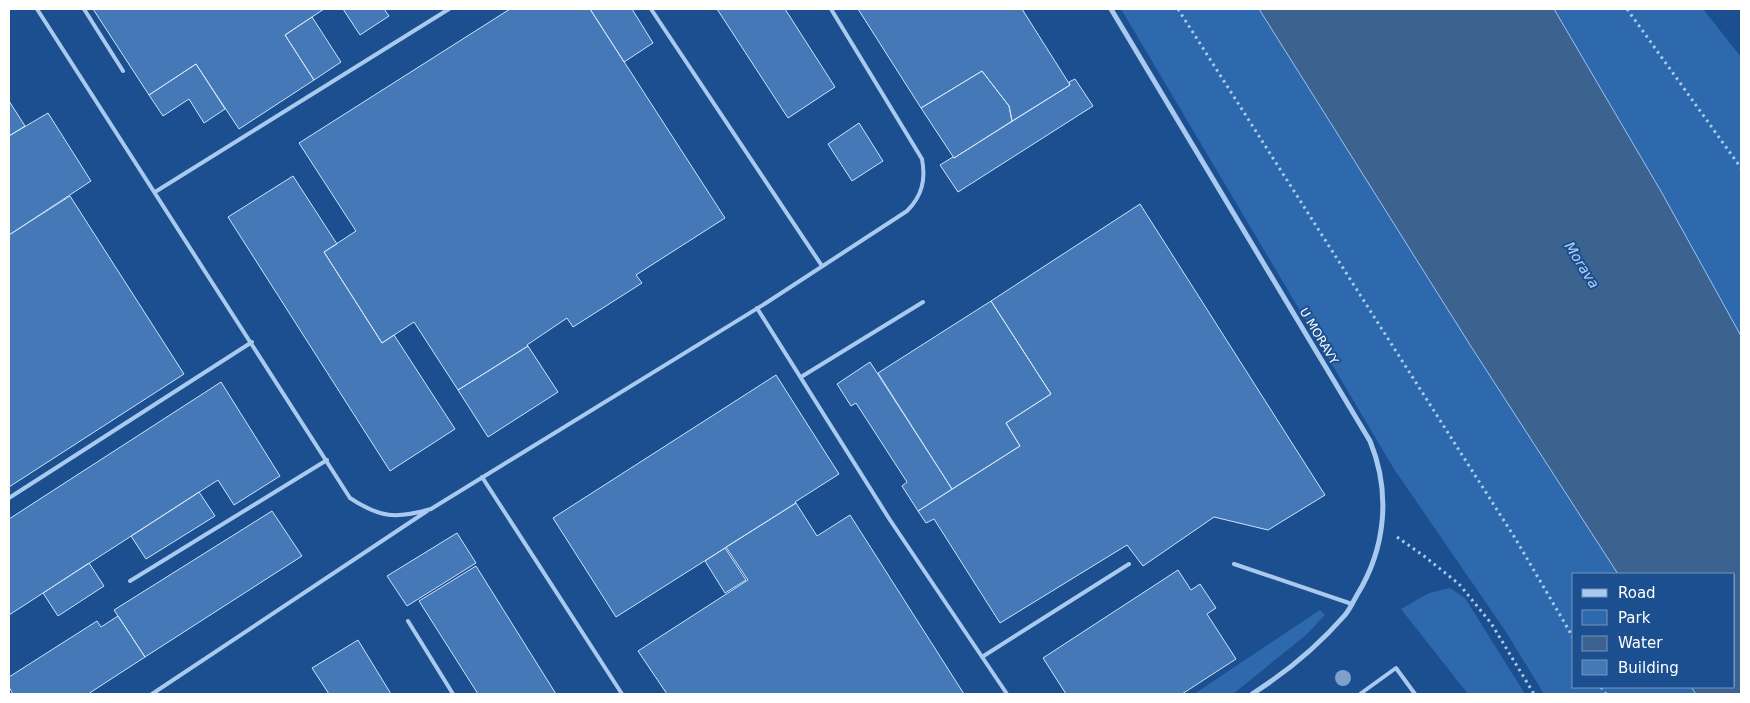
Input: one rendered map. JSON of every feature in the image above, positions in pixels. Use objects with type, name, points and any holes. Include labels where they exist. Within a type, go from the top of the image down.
[{"type":"street","name":"U MORAVY","points":[[1111,9],[1370,441],[1378,461],[1384,504],[1382,526],[1372,567],[1352,604],[1346,614],[1316,645],[1282,675],[1252,694]]},
{"type":"lane","points":[[37,9],[252,342],[350,498],[366,509],[396,516],[431,509]]},
{"type":"lane","points":[[84,9],[123,71]]},
{"type":"lane","points":[[155,192],[449,9]]},
{"type":"lane","points":[[651,9],[822,266]]},
{"type":"lane","points":[[152,694],[431,509],[757,308],[907,211],[919,195],[924,183],[922,159],[831,9]]},
{"type":"lane","points":[[801,377],[922,302]]},
{"type":"lane","points":[[757,308],[890,520],[1007,694]]},
{"type":"lane","points":[[9,498],[252,342]]},
{"type":"lane","points":[[130,580],[327,460]]},
{"type":"lane","points":[[482,477],[622,694]]},
{"type":"lane","points":[[982,657],[1129,564]]},
{"type":"lane","points":[[1234,564],[1352,604]]},
{"type":"lane","points":[[408,621],[453,694]]},
{"type":"lane","points":[[1360,694],[1396,668],[1416,694]]},
{"type":"path","points":[[1178,9],[1509,530],[1572,636]]},
{"type":"path","points":[[1627,9],[1741,168]]},
{"type":"path","points":[[1382,526],[1459,584],[1491,624],[1534,694]]},
{"type":"green space","points":[[1121,9],[1259,9],[1472,348],[1617,573],[1572,573],[1572,688],[1692,688],[1696,694],[1544,694],[1506,632],[1394,469]]},
{"type":"green space","points":[[1554,9],[1703,9],[1741,57],[1741,336],[1662,193]]},
{"type":"green space","points":[[1450,588],[1465,598],[1525,694],[1468,694],[1401,609],[1429,593]]},
{"type":"green space","points":[[1320,610],[1325,615],[1306,635],[1233,694],[1194,694]]},
{"type":"water","name":"Morava","points":[[1259,9],[1554,9],[1662,193],[1741,336],[1741,694],[1696,694],[1692,688],[1735,688],[1735,573],[1617,573],[1472,348]]},
{"type":"building","points":[[93,9],[324,9],[285,35],[314,80],[239,129],[196,64],[149,95]]},
{"type":"building","points":[[343,9],[384,9],[389,16],[360,35]]},
{"type":"building","points":[[510,9],[590,9],[725,218],[636,275],[642,283],[573,327],[567,318],[528,346],[458,390],[414,322],[382,343],[324,252],[356,231],[299,143]]},
{"type":"building","points":[[590,9],[632,9],[653,43],[624,62]]},
{"type":"building","points":[[717,9],[785,9],[835,87],[788,118]]},
{"type":"building","points":[[858,9],[1022,9],[1070,85],[1012,121],[1009,106],[982,71],[921,108]]},
{"type":"building","points":[[312,17],[341,62],[314,80],[285,35]]},
{"type":"building","points":[[196,64],[225,109],[204,123],[189,99],[163,116],[149,95]]},
{"type":"building","points":[[982,71],[1009,106],[1012,121],[954,158],[921,108]]},
{"type":"building","points":[[1075,79],[1093,106],[958,192],[940,165],[1070,85],[1069,82]]},
{"type":"building","points":[[9,101],[25,126],[9,136]]},
{"type":"building","points":[[48,113],[91,181],[9,235],[9,136]]},
{"type":"building","points":[[859,123],[883,161],[852,181],[828,144]]},
{"type":"building","points":[[293,176],[337,244],[324,252],[382,343],[394,335],[455,429],[390,471],[228,217]]},
{"type":"building","points":[[70,196],[184,374],[9,487],[9,235]]},
{"type":"building","points":[[1140,204],[1325,495],[1268,530],[1214,517],[1143,566],[1127,545],[1000,623],[934,519],[926,523],[918,511],[1020,446],[1006,423],[1051,394],[991,301]]},
{"type":"building","points":[[991,301],[1051,394],[1006,423],[1020,446],[952,489],[878,373]]},
{"type":"building","points":[[528,346],[558,392],[488,437],[458,390]]},
{"type":"building","points":[[870,362],[952,489],[918,511],[902,486],[907,482],[856,403],[851,406],[837,384]]},
{"type":"building","points":[[776,375],[839,474],[616,617],[553,518]]},
{"type":"building","points":[[221,382],[280,476],[234,505],[218,480],[9,615],[9,519]]},
{"type":"building","points":[[199,492],[215,516],[146,559],[131,536]]},
{"type":"building","points":[[796,503],[817,536],[850,515],[964,694],[667,694],[638,651],[748,580],[726,547]]},
{"type":"building","points":[[272,511],[302,556],[145,657],[114,610]]},
{"type":"building","points":[[457,533],[476,563],[407,606],[387,576]]},
{"type":"building","points":[[725,548],[746,580],[725,593],[705,561]]},
{"type":"building","points":[[89,563],[104,586],[58,616],[43,593]]},
{"type":"building","points":[[476,566],[556,694],[478,694],[419,601]]},
{"type":"building","points":[[1178,570],[1191,590],[1200,584],[1216,608],[1207,614],[1236,659],[1182,694],[1066,694],[1043,658]]},
{"type":"building","points":[[118,616],[145,657],[88,694],[13,694],[9,687],[9,677],[97,621],[101,627]]},
{"type":"building","points":[[358,640],[391,694],[329,694],[312,668]]}]
